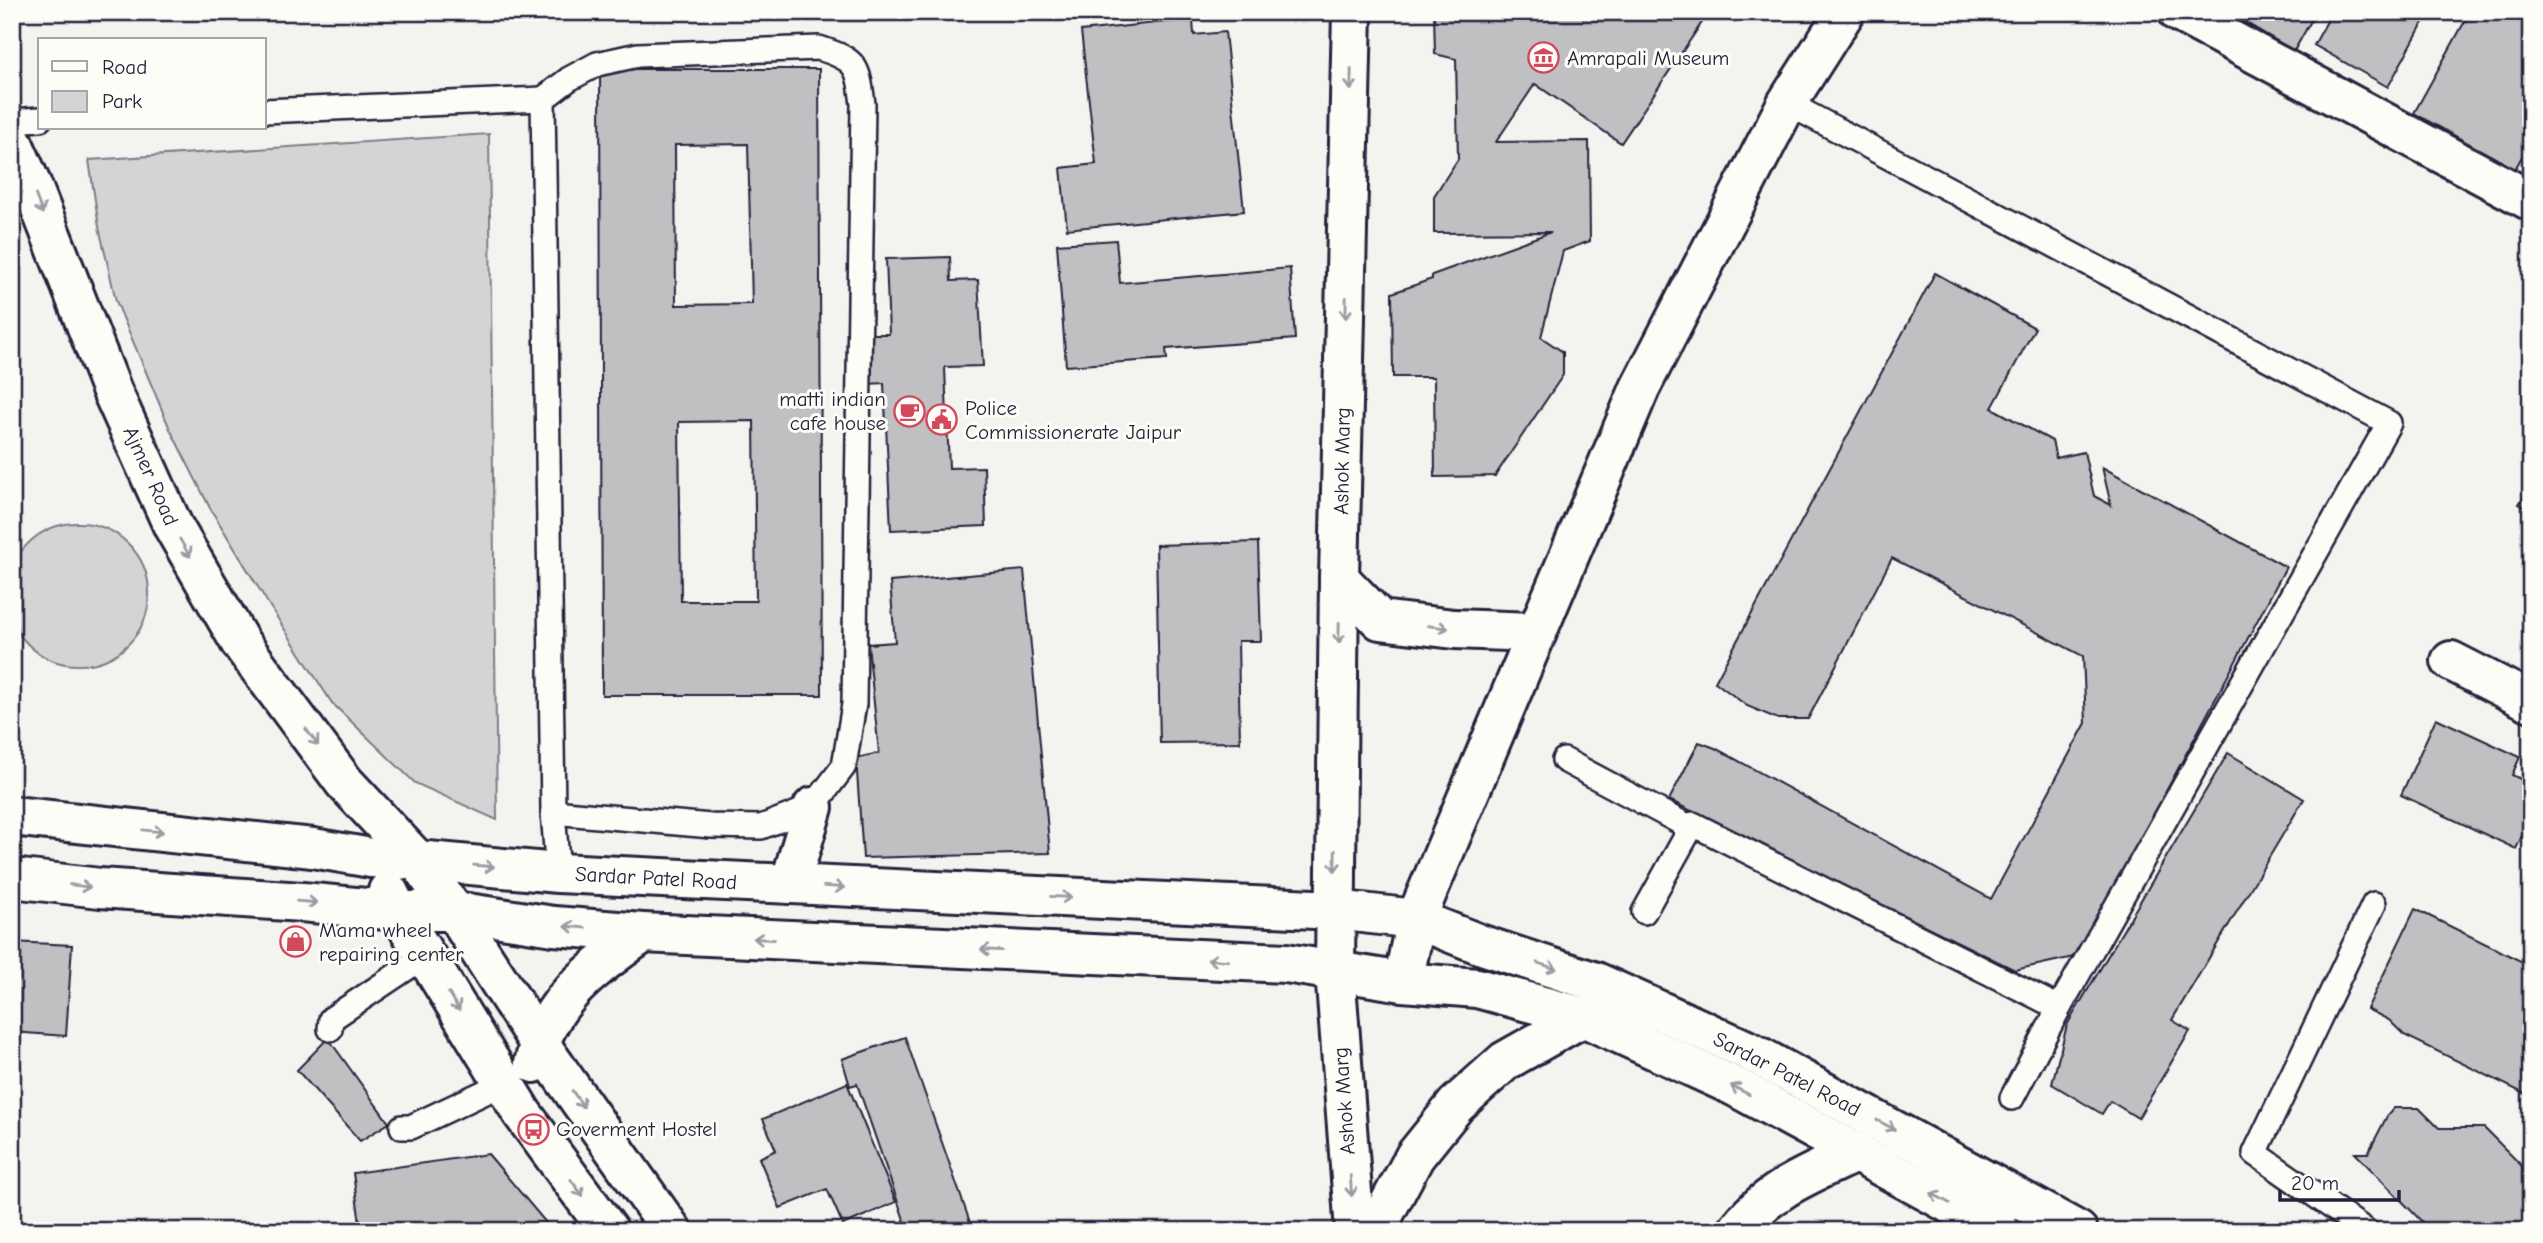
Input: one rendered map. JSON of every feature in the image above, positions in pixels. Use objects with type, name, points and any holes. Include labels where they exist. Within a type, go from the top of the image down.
[{"type":"main road","name":"Ashok Marg","points":[[1352,12],[1339,578],[1319,909],[1335,971],[1355,1231]]},
{"type":"main road","points":[[12,878],[100,888],[398,911],[454,911],[554,926],[643,933],[1286,963],[1403,982],[1416,919],[1640,388],[1787,103],[1845,12]]},
{"type":"main road","points":[[2178,12],[2531,201]]},
{"type":"main road","name":"Ajmer Road","points":[[12,141],[112,391],[173,526],[240,642],[344,782],[416,860],[454,911],[539,1043]]},
{"type":"main road","points":[[1339,578],[1380,620],[1454,629],[1537,632]]},
{"type":"main road","points":[[2451,661],[2531,702]]},
{"type":"main road","name":"Ajmer Road","points":[[344,782],[372,858],[398,911],[513,1098]]},
{"type":"main road","points":[[790,884],[813,807]]},
{"type":"main road","name":"Sardar Patel Road","points":[[14,815],[313,848],[372,858],[558,873],[1319,909]]},
{"type":"main road","points":[[1319,909],[1416,919]]},
{"type":"main road","name":"Sardar Patel Road","points":[[1416,919],[1482,945],[1597,982],[1751,1052],[2078,1231]]},
{"type":"main road","points":[[609,1231],[513,1098],[545,1029],[583,977],[643,933]]},
{"type":"main road","name":"Sardar Patel Road","points":[[1403,982],[1477,988],[1583,1017],[1734,1086],[2000,1231]]},
{"type":"main road","points":[[1375,1231],[1415,1156],[1456,1105],[1504,1062],[1583,1017]]},
{"type":"main road","points":[[539,1043],[672,1231]]},
{"type":"main road","points":[[1737,1231],[1749,1214],[1784,1186],[1857,1152]]},
{"type":"lane","points":[[266,111],[543,99],[569,79],[597,64],[638,55],[819,48],[845,56],[859,76],[863,104],[854,704],[844,766],[813,807],[761,827],[711,826],[553,812]]},
{"type":"lane","points":[[543,99],[553,812],[558,873]]},
{"type":"lane","points":[[1787,103],[2389,423],[2059,1008],[2012,1098]]},
{"type":"lane","points":[[12,121],[38,120]]},
{"type":"lane","points":[[1564,760],[1692,828]]},
{"type":"lane","points":[[1644,912],[1693,824],[2059,1008]]},
{"type":"lane","points":[[2367,1231],[2255,1153],[2374,904]]},
{"type":"lane","points":[[330,1029],[331,1019],[425,956]]},
{"type":"lane","points":[[402,1127],[411,1127],[513,1098]]},
{"type":"green space","points":[[489,134],[497,820],[415,783],[332,703],[269,605],[210,508],[170,429],[116,301],[99,227],[89,160]]},
{"type":"green space","points":[[78,523],[105,529],[128,544],[143,567],[149,594],[143,621],[128,644],[105,659],[78,665],[51,659],[28,644],[13,621],[7,594],[13,567],[28,544],[51,529]]},
{"type":"building","points":[[1434,12],[1709,12],[1621,143],[1535,84],[1496,142],[1589,141],[1590,241],[1563,251],[1541,337],[1563,352],[1563,375],[1495,476],[1435,477],[1434,377],[1393,377],[1392,293],[1432,279],[1432,275],[1551,232],[1434,233],[1434,196],[1458,159],[1456,59],[1435,54]]},
{"type":"building","points":[[2228,12],[2316,12],[2294,51]]},
{"type":"building","points":[[2332,12],[2429,12],[2388,87],[2314,45]]},
{"type":"building","points":[[2470,12],[2531,12],[2531,141],[2515,169],[2414,113]]},
{"type":"building","points":[[1193,19],[1194,35],[1225,32],[1244,211],[1067,229],[1061,168],[1096,164],[1081,31]]},
{"type":"building","points":[[600,69],[819,69],[822,695],[602,695]],"holes":[[[748,144],[752,304],[676,305],[675,145]],[[754,421],[756,601],[681,601],[679,422]]]},
{"type":"building","points":[[1116,240],[1120,283],[1290,268],[1295,339],[1166,349],[1167,359],[1066,366],[1057,244]]},
{"type":"building","points":[[950,257],[951,281],[978,280],[983,366],[945,367],[949,468],[984,467],[986,526],[891,530],[884,383],[869,384],[867,334],[889,334],[886,259]]},
{"type":"building","points":[[1935,273],[2035,328],[1992,408],[2052,441],[2056,458],[2084,452],[2094,496],[2111,505],[2102,467],[2286,567],[2078,956],[2015,970],[1669,800],[1699,742],[1715,748],[1991,899],[2086,723],[2083,656],[1892,558],[1808,719],[1778,719],[1747,706],[1715,682]]},
{"type":"building","points":[[2531,486],[2531,511],[2519,504]]},
{"type":"building","points":[[1258,542],[1261,641],[1238,641],[1240,742],[1160,743],[1156,545]]},
{"type":"building","points":[[1024,570],[1050,853],[863,858],[856,758],[879,753],[868,644],[895,642],[890,582]]},
{"type":"building","points":[[2436,718],[2520,757],[2512,775],[2531,784],[2531,816],[2516,849],[2401,795]]},
{"type":"building","points":[[2228,753],[2304,799],[2172,1020],[2190,1031],[2138,1118],[2110,1101],[2102,1114],[2052,1084],[2067,1025]]},
{"type":"building","points":[[2415,909],[2531,966],[2531,1097],[2404,1035],[2389,1020],[2367,1009]]},
{"type":"building","points":[[12,942],[72,945],[66,1036],[12,1032]]},
{"type":"building","points":[[905,1037],[972,1228],[963,1231],[908,1231],[857,1084],[850,1086],[842,1059]]},
{"type":"building","points":[[328,1038],[389,1123],[360,1141],[297,1070]]},
{"type":"building","points":[[847,1083],[896,1202],[843,1225],[827,1189],[780,1208],[759,1158],[776,1150],[763,1119]]},
{"type":"building","points":[[2394,1108],[2419,1108],[2439,1128],[2484,1128],[2527,1171],[2531,1165],[2531,1231],[2431,1231],[2355,1153],[2368,1153]]},
{"type":"building","points":[[488,1154],[553,1231],[361,1231],[353,1173]]},
{"type":"place","name":"Amrapali Museum","points":[[1544,58]]},
{"type":"place","name":"matti indian cafe house","points":[[909,411]]},
{"type":"place","name":"Police Commissionerate Jaipur","points":[[942,420]]},
{"type":"place","name":"Mama wheel repairing center","points":[[296,942]]},
{"type":"place","name":"Goverment Hostel","points":[[533,1129]]}]
